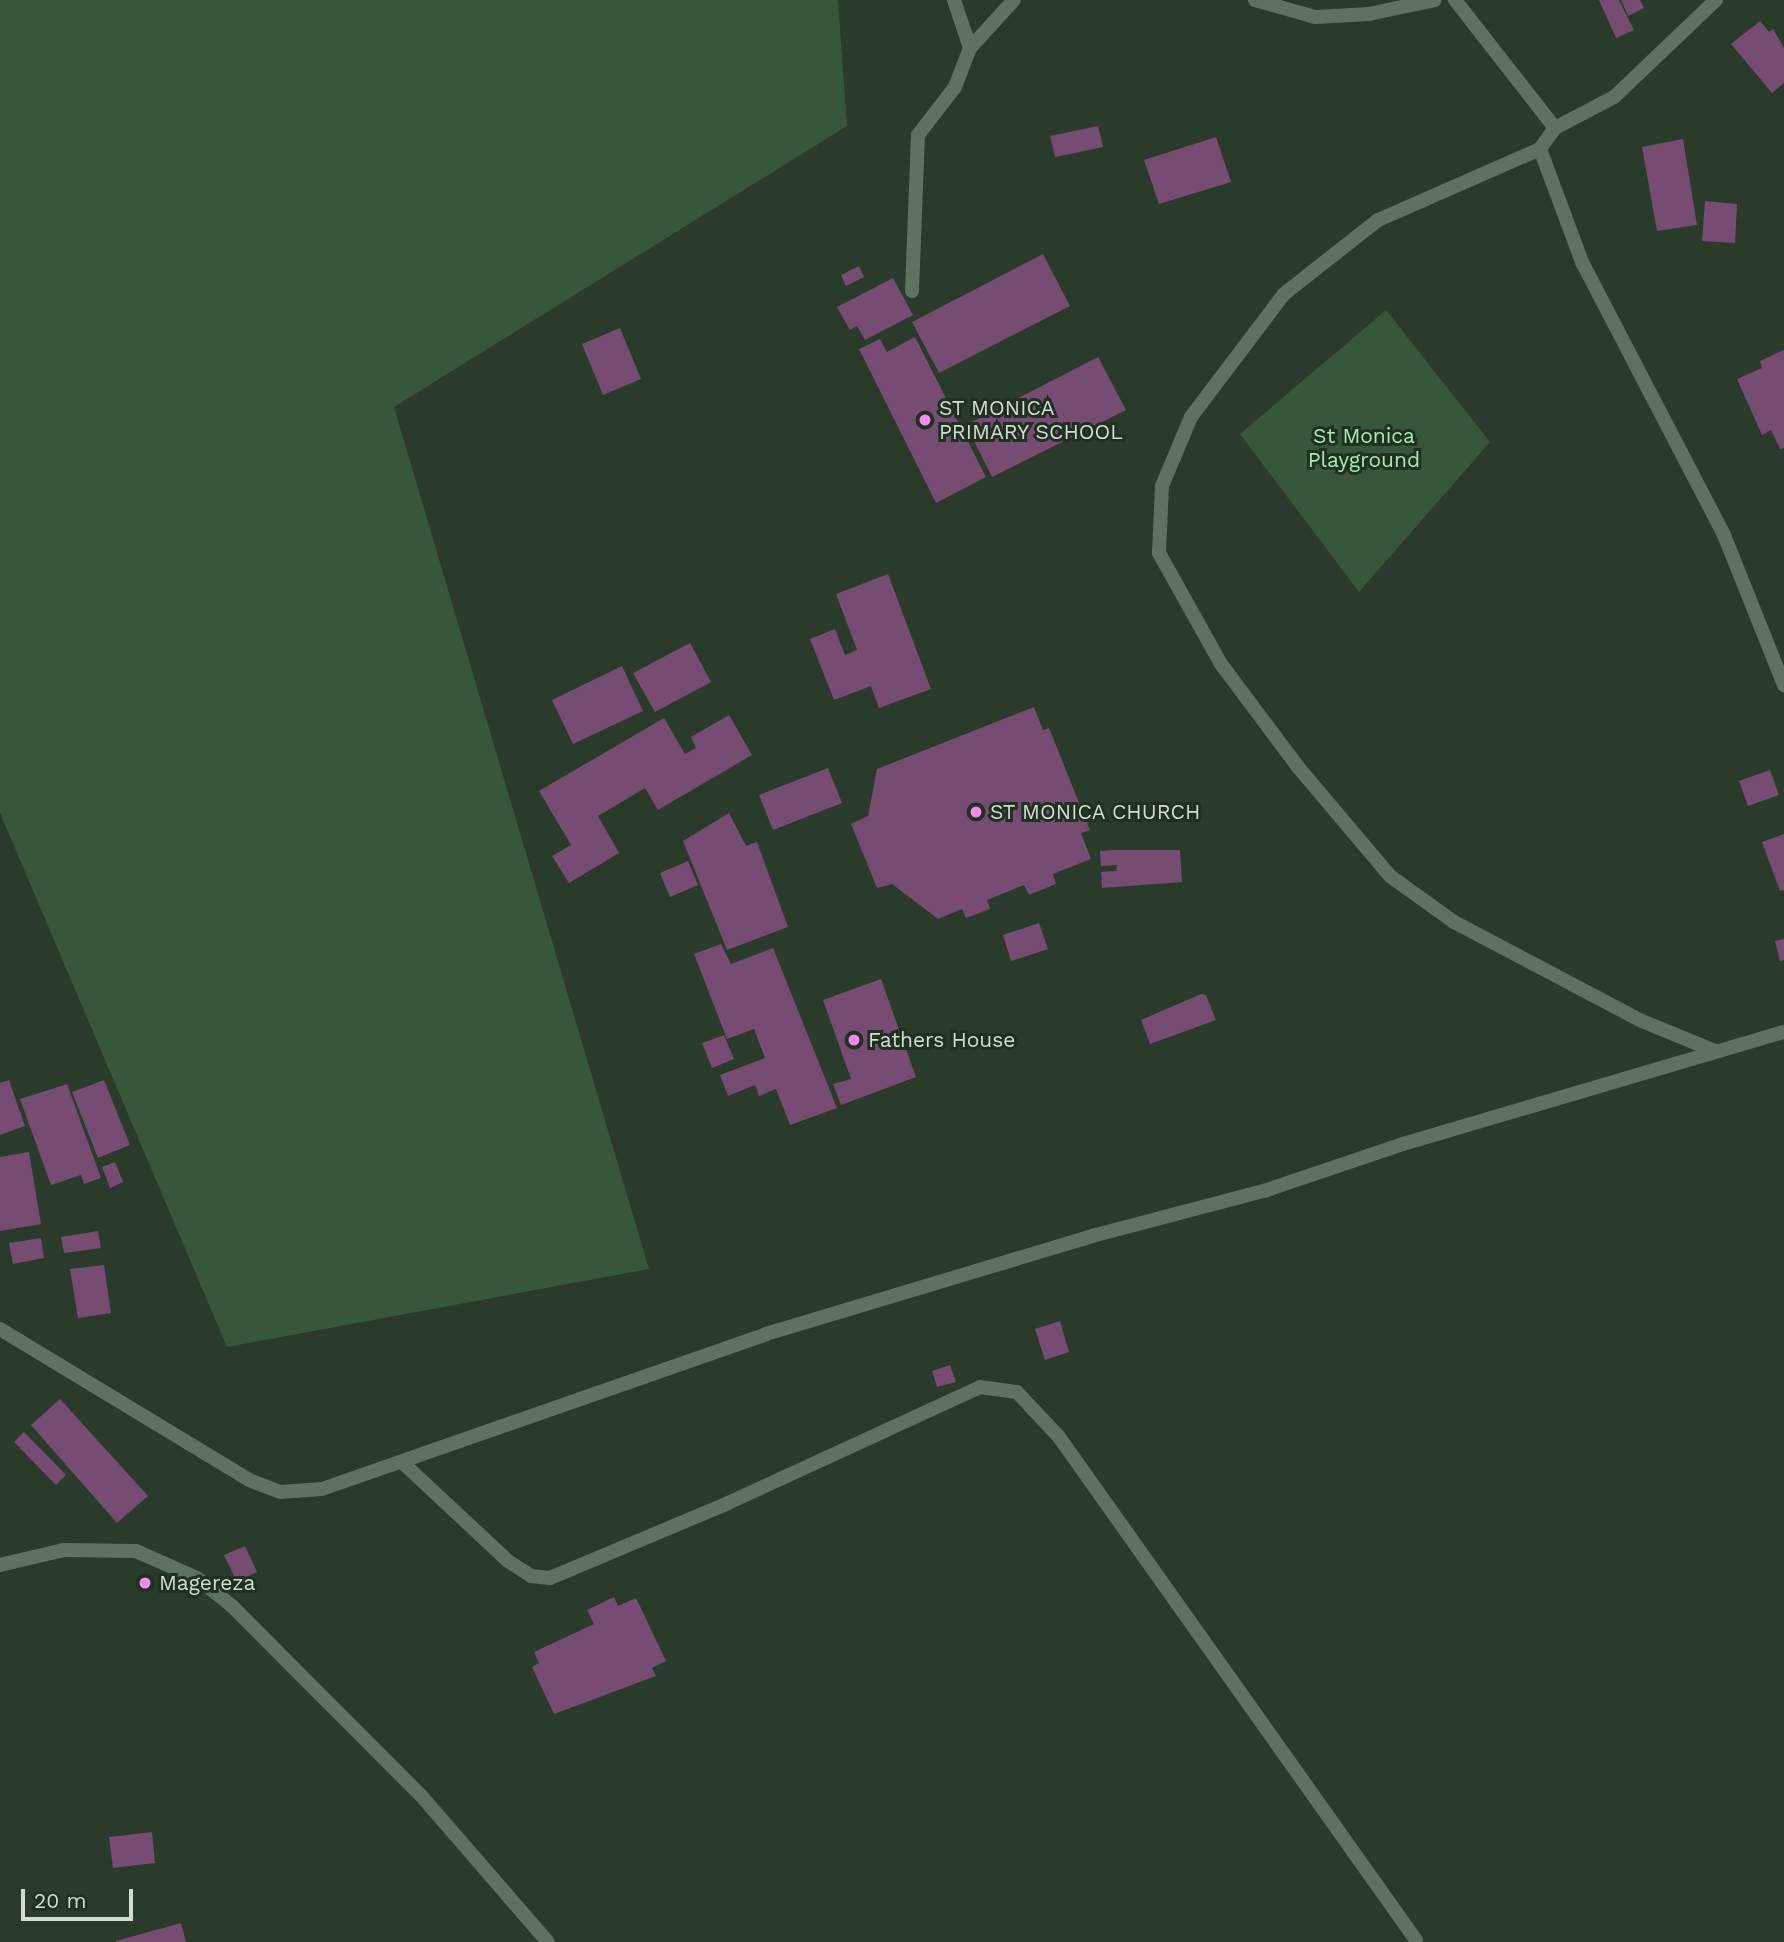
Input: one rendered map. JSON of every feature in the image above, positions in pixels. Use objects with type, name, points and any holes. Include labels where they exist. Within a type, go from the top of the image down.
[{"type":"street","points":[[954,0],[970,48]]},
{"type":"street","points":[[912,291],[918,135],[955,88],[970,48],[1014,0]]},
{"type":"street","points":[[1255,0],[1315,17],[1369,13],[1435,0]]},
{"type":"street","points":[[1455,0],[1555,128]]},
{"type":"street","points":[[1715,1051],[1643,1021],[1454,922],[1390,876],[1298,767],[1222,664],[1159,553],[1162,486],[1191,417],[1284,294],[1378,220],[1540,149],[1555,128],[1614,97],[1716,0]]},
{"type":"street","points":[[1540,149],[1582,262],[1724,535],[1784,684]]},
{"type":"street","points":[[0,1329],[139,1410],[206,1455],[280,1492],[322,1489],[404,1464],[766,1334],[1092,1236],[1264,1191],[1403,1144],[1784,1032]]},
{"type":"street","points":[[404,1464],[508,1561],[531,1576],[550,1578],[728,1503],[980,1387],[1017,1392],[1059,1437],[1416,1940]]},
{"type":"street","points":[[0,1565],[64,1549],[136,1551],[197,1578],[232,1605],[424,1799],[548,1942]]},
{"type":"green space","points":[[0,0],[838,0],[847,126],[394,407],[649,1269],[227,1347],[0,813]]},
{"type":"green space","name":"St Monica Playground","points":[[1386,310],[1490,442],[1359,592],[1240,434]]},
{"type":"building","points":[[1599,0],[1619,0],[1634,30],[1616,38]]},
{"type":"building","points":[[1621,0],[1640,0],[1644,8],[1628,16]]},
{"type":"building","points":[[1760,21],[1769,32],[1773,29],[1784,48],[1784,83],[1772,93],[1731,44]]},
{"type":"building","points":[[1098,126],[1103,147],[1055,157],[1050,136]]},
{"type":"building","points":[[1216,137],[1231,182],[1159,204],[1144,160]]},
{"type":"building","points":[[1683,139],[1697,225],[1657,231],[1642,147]]},
{"type":"building","points":[[1705,201],[1737,204],[1735,243],[1702,241]]},
{"type":"building","points":[[1043,254],[1070,306],[939,373],[912,322]]},
{"type":"building","points":[[859,266],[864,277],[846,286],[841,275]]},
{"type":"building","points":[[893,278],[913,315],[865,340],[857,326],[850,330],[837,307]]},
{"type":"building","points":[[620,328],[641,379],[603,395],[582,344]]},
{"type":"building","name":"ST MONICA PRIMARY SCHOOL","points":[[915,337],[986,477],[936,503],[859,349],[880,339],[887,352]]},
{"type":"building","points":[[1784,350],[1784,448],[1780,449],[1771,430],[1762,435],[1737,379],[1762,368],[1760,361]]},
{"type":"building","points":[[1098,357],[1126,410],[992,477],[966,425]]},
{"type":"building","points":[[888,574],[931,689],[879,708],[871,686],[834,700],[810,639],[835,629],[845,655],[857,650],[836,594]]},
{"type":"building","points":[[690,643],[711,682],[655,712],[633,673]]},
{"type":"building","points":[[622,666],[643,711],[573,744],[552,700]]},
{"type":"building","name":"ST MONICA CHURCH","points":[[1034,707],[1043,730],[1049,728],[1090,830],[1081,833],[1091,859],[1053,874],[1056,884],[1029,895],[1024,885],[987,900],[990,909],[966,918],[962,909],[938,919],[892,884],[877,888],[851,824],[868,816],[877,769]]},
{"type":"building","points":[[729,715],[752,755],[658,810],[645,788],[598,816],[619,853],[569,883],[552,856],[571,845],[539,791],[664,718],[685,754],[696,748],[691,737]]},
{"type":"building","points":[[828,768],[842,803],[773,830],[759,795]]},
{"type":"building","points":[[1770,770],[1779,795],[1748,806],[1739,781]]},
{"type":"building","points":[[729,813],[746,846],[757,842],[788,927],[727,950],[683,841]]},
{"type":"building","points":[[1784,834],[1784,890],[1780,891],[1762,842]]},
{"type":"building","points":[[1180,850],[1182,882],[1102,888],[1101,872],[1116,871],[1117,865],[1101,866],[1100,851]]},
{"type":"building","points":[[688,861],[698,885],[670,897],[660,873]]},
{"type":"building","points":[[1039,923],[1048,949],[1011,961],[1003,935]]},
{"type":"building","points":[[1784,939],[1784,960],[1780,961],[1775,941]]},
{"type":"building","points":[[721,944],[731,964],[773,948],[837,1108],[790,1125],[776,1089],[759,1096],[755,1085],[728,1096],[720,1075],[765,1058],[754,1029],[727,1039],[694,954]]},
{"type":"building","points":[[881,979],[916,1077],[841,1105],[833,1084],[851,1079],[823,1000]]},
{"type":"building","points":[[1201,994],[1206,995],[1216,1020],[1150,1044],[1141,1020]]},
{"type":"building","points":[[724,1035],[734,1059],[712,1068],[702,1043]]},
{"type":"building","points":[[9,1080],[25,1126],[0,1135],[0,1083]]},
{"type":"building","points":[[104,1080],[130,1145],[98,1158],[72,1092]]},
{"type":"building","points":[[67,1084],[101,1178],[84,1184],[81,1175],[51,1185],[20,1099]]},
{"type":"building","points":[[29,1152],[41,1224],[0,1231],[0,1157]]},
{"type":"building","points":[[115,1162],[123,1182],[110,1188],[102,1167]]},
{"type":"building","points":[[98,1231],[101,1248],[64,1253],[61,1237]]},
{"type":"building","points":[[41,1238],[44,1258],[13,1264],[9,1243]]},
{"type":"building","points":[[104,1265],[111,1313],[78,1318],[70,1269]]},
{"type":"building","points":[[1060,1321],[1069,1352],[1045,1360],[1035,1329]]},
{"type":"building","points":[[950,1365],[956,1382],[937,1387],[932,1371]]},
{"type":"building","points":[[60,1399],[148,1496],[117,1523],[31,1425]]},
{"type":"building","points":[[24,1432],[66,1475],[56,1485],[14,1442]]},
{"type":"building","points":[[245,1546],[257,1572],[237,1582],[224,1555]]},
{"type":"building","points":[[614,1597],[618,1606],[636,1598],[666,1661],[652,1668],[656,1676],[554,1714],[532,1667],[539,1663],[534,1652],[594,1624],[587,1610]]},
{"type":"building","points":[[152,1832],[155,1863],[113,1868],[109,1837]]},
{"type":"building","points":[[181,1923],[186,1942],[116,1942],[116,1941]]},
{"type":"place","name":"ST MONICA PRIMARY SCHOOL","points":[[925,420]]},
{"type":"place","name":"ST MONICA CHURCH","points":[[976,812]]},
{"type":"place","name":"Fathers House","points":[[854,1040]]},
{"type":"place","name":"Magereza","points":[[145,1583]]}]
